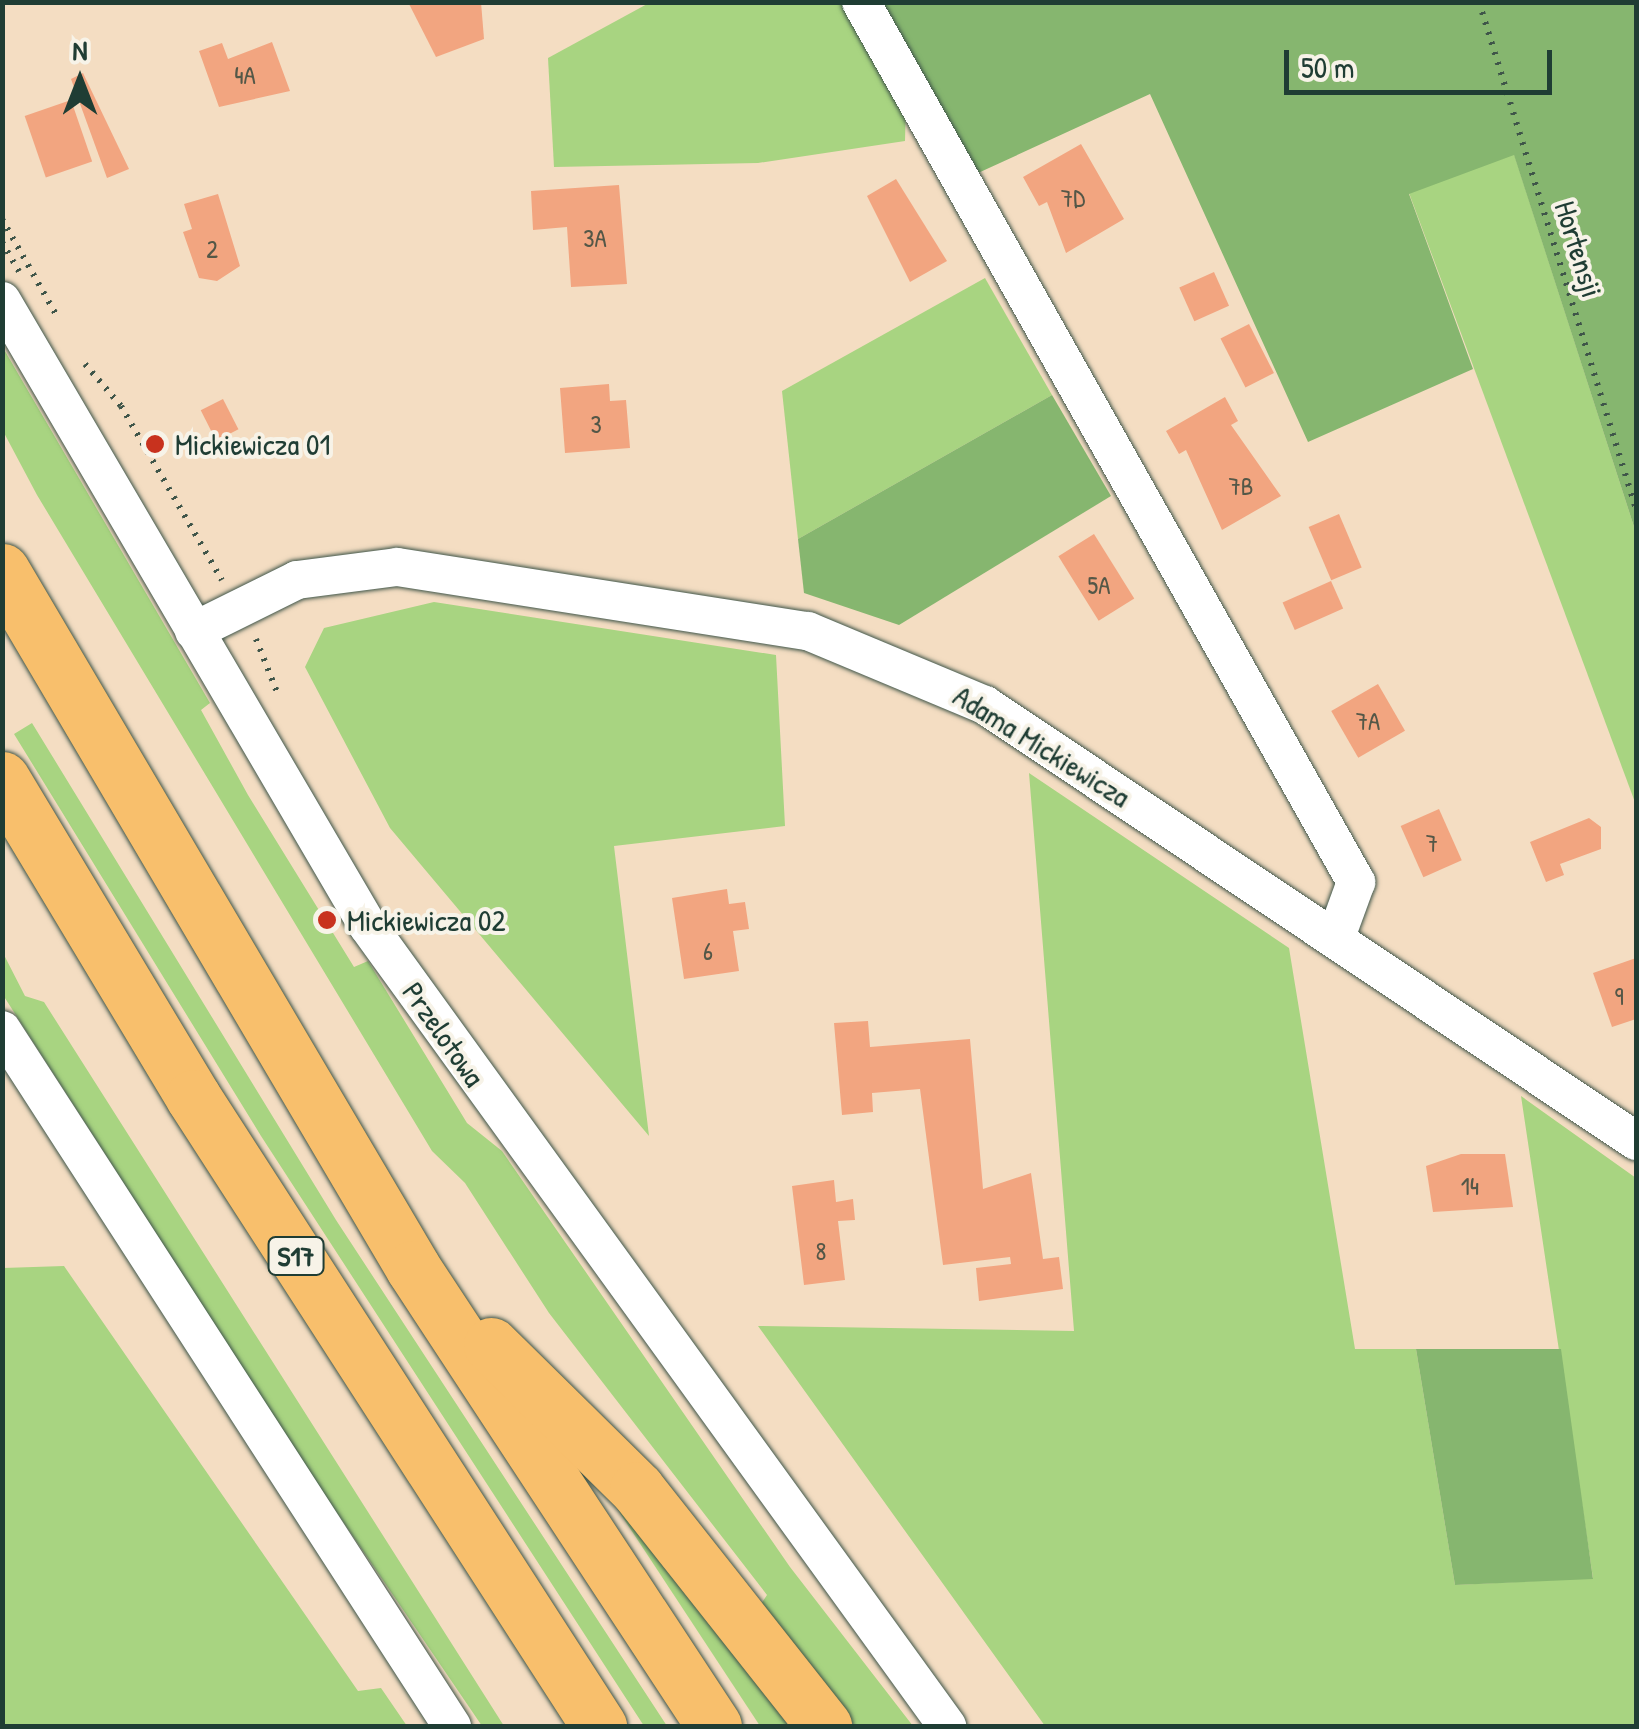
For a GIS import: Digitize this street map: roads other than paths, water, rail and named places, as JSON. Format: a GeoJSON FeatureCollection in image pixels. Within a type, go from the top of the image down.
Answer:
{"type":"FeatureCollection","features":[{"type":"Feature","properties":{"kind":"highway"},"geometry":{"type":"LineString","coordinates":[[2,570],[413,1268],[714,1726]]}},
{"type":"Feature","properties":{"kind":"highway","name":"S17"},"geometry":{"type":"LineString","coordinates":[[2,779],[193,1097],[599,1726]]}},
{"type":"Feature","properties":{"kind":"highway"},"geometry":{"type":"LineString","coordinates":[[413,1268],[637,1490],[824,1726]]}},
{"type":"Feature","properties":{"kind":"street"},"geometry":{"type":"LineString","coordinates":[[862,2],[1356,882],[1336,938]]}},
{"type":"Feature","properties":{"kind":"street","name":"Przelotowa"},"geometry":{"type":"LineString","coordinates":[[2,301],[219,617],[378,940],[947,1726]]}},
{"type":"Feature","properties":{"kind":"street","name":"Adama Mickiewicza"},"geometry":{"type":"LineString","coordinates":[[219,617],[297,580],[397,567],[808,631],[985,705],[1636,1141]]}},
{"type":"Feature","properties":{"kind":"street"},"geometry":{"type":"LineString","coordinates":[[2,1030],[452,1726]]}},
{"type":"Feature","properties":{"kind":"place","name":"Mickiewicza 01"},"geometry":{"type":"Point","coordinates":[155,444]}},
{"type":"Feature","properties":{"kind":"place","name":"Mickiewicza 02"},"geometry":{"type":"Point","coordinates":[327,920]}}]}
